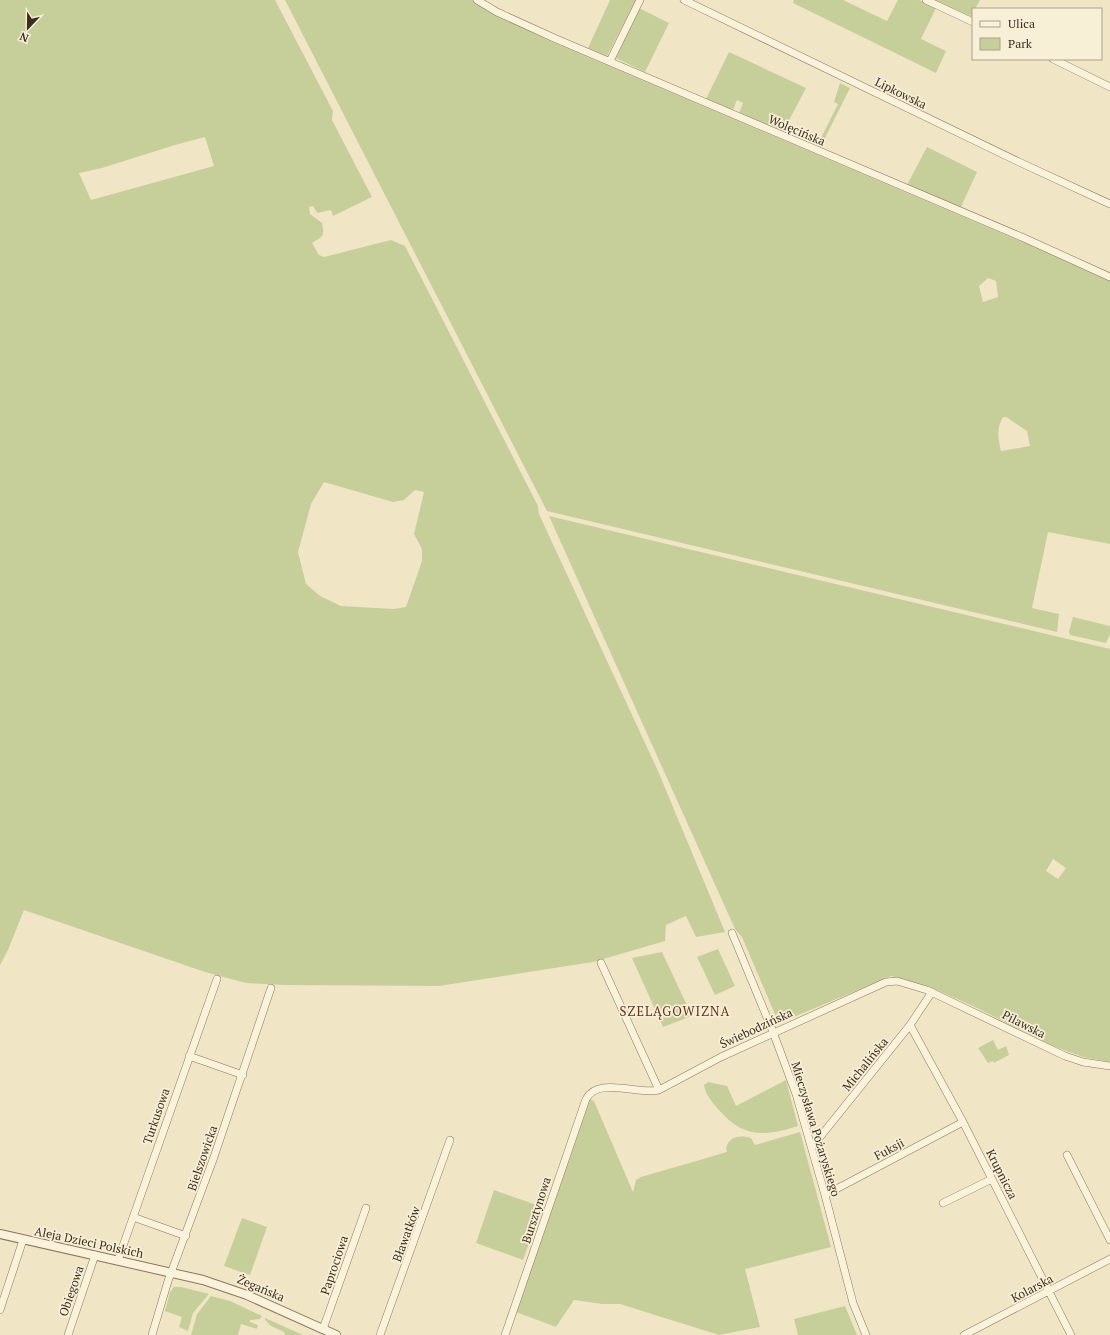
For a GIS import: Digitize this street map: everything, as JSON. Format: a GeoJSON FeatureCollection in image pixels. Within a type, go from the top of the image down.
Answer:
{"type":"FeatureCollection","features":[{"type":"Feature","properties":{"kind":"street","name":"Wolęcińska"},"geometry":{"type":"LineString","coordinates":[[477,0],[529,28],[610,61],[1110,277]]}},
{"type":"Feature","properties":{"kind":"street"},"geometry":{"type":"LineString","coordinates":[[610,61],[640,0]]}},
{"type":"Feature","properties":{"kind":"street","name":"Lipkowska"},"geometry":{"type":"LineString","coordinates":[[684,0],[1019,162],[1110,204]]}},
{"type":"Feature","properties":{"kind":"street"},"geometry":{"type":"LineString","coordinates":[[926,0],[972,22]]}},
{"type":"Feature","properties":{"kind":"street"},"geometry":{"type":"LineString","coordinates":[[1055,60],[1110,87]]}},
{"type":"Feature","properties":{"kind":"street","name":"Mieczysława Pożaryskiego"},"geometry":{"type":"LineString","coordinates":[[732,933],[774,1032],[796,1094],[825,1195],[853,1303],[866,1335]]}},
{"type":"Feature","properties":{"kind":"street"},"geometry":{"type":"LineString","coordinates":[[601,963],[659,1090]]}},
{"type":"Feature","properties":{"kind":"street","name":"Turkusowa"},"geometry":{"type":"LineString","coordinates":[[118,1260],[217,979]]}},
{"type":"Feature","properties":{"kind":"street","name":"Świebodzińska"},"geometry":{"type":"LineString","coordinates":[[590,1093],[609,1087],[646,1092],[659,1090],[774,1032],[889,980],[911,984],[932,992]]}},
{"type":"Feature","properties":{"kind":"street","name":"Bielszowicka"},"geometry":{"type":"LineString","coordinates":[[152,1335],[243,1074],[271,988]]}},
{"type":"Feature","properties":{"kind":"street","name":"Michalińska"},"geometry":{"type":"LineString","coordinates":[[811,1146],[816,1142],[910,1025],[932,992]]}},
{"type":"Feature","properties":{"kind":"street","name":"Pilawska"},"geometry":{"type":"LineString","coordinates":[[932,992],[1065,1056],[1083,1062],[1110,1066]]}},
{"type":"Feature","properties":{"kind":"street","name":"Krupnicza"},"geometry":{"type":"LineString","coordinates":[[910,1025],[963,1122],[1071,1335]]}},
{"type":"Feature","properties":{"kind":"street"},"geometry":{"type":"LineString","coordinates":[[189,1056],[243,1074]]}},
{"type":"Feature","properties":{"kind":"street","name":"Bursztynowa"},"geometry":{"type":"LineString","coordinates":[[505,1335],[586,1099],[590,1093]]}},
{"type":"Feature","properties":{"kind":"street","name":"Fuksji"},"geometry":{"type":"LineString","coordinates":[[825,1195],[963,1122]]}},
{"type":"Feature","properties":{"kind":"street","name":"Bławatków"},"geometry":{"type":"LineString","coordinates":[[380,1335],[450,1140]]}},
{"type":"Feature","properties":{"kind":"street"},"geometry":{"type":"LineString","coordinates":[[1067,1155],[1110,1240]]}},
{"type":"Feature","properties":{"kind":"street"},"geometry":{"type":"LineString","coordinates":[[943,1203],[992,1179]]}},
{"type":"Feature","properties":{"kind":"street","name":"Paprociowa"},"geometry":{"type":"LineString","coordinates":[[323,1329],[366,1208]]}},
{"type":"Feature","properties":{"kind":"street"},"geometry":{"type":"LineString","coordinates":[[133,1217],[186,1236]]}},
{"type":"Feature","properties":{"kind":"street","name":"Aleja Dzieci Polskich"},"geometry":{"type":"LineString","coordinates":[[0,1234],[173,1272]]}},
{"type":"Feature","properties":{"kind":"street"},"geometry":{"type":"LineString","coordinates":[[0,1310],[23,1240]]}},
{"type":"Feature","properties":{"kind":"street","name":"Obiegowa"},"geometry":{"type":"LineString","coordinates":[[68,1335],[96,1255]]}},
{"type":"Feature","properties":{"kind":"street","name":"Kolarska"},"geometry":{"type":"LineString","coordinates":[[964,1335],[1110,1259]]}},
{"type":"Feature","properties":{"kind":"street","name":"Żegańska"},"geometry":{"type":"LineString","coordinates":[[173,1272],[234,1290],[336,1335]]}},
{"type":"Feature","properties":{"kind":"green space"},"geometry":{"type":"Polygon","coordinates":[[[0,0],[275,0],[333,111],[332,120],[372,197],[333,216],[331,210],[317,213],[313,206],[309,207],[310,214],[322,223],[323,231],[322,236],[312,243],[319,255],[324,257],[391,240],[405,246],[538,506],[539,514],[658,771],[725,932],[696,937],[686,916],[666,925],[665,941],[593,962],[439,986],[284,985],[246,983],[205,972],[24,910],[8,950],[0,965],[0,0]],[[205,137],[102,168],[79,173],[91,200],[214,166],[205,137]],[[324,482],[311,504],[298,552],[306,584],[320,596],[341,606],[394,609],[406,607],[422,561],[422,549],[414,534],[424,492],[415,490],[404,500],[393,502],[324,482]]]}},
{"type":"Feature","properties":{"kind":"green space"},"geometry":{"type":"Polygon","coordinates":[[[285,0],[473,0],[501,17],[550,41],[1110,279],[1110,544],[1048,532],[1032,608],[1059,614],[1057,632],[547,511],[285,0]],[[988,278],[979,286],[983,302],[998,297],[996,281],[988,278]],[[1003,417],[999,426],[998,434],[1001,451],[1030,446],[1027,431],[1006,417],[1003,417]]]}},
{"type":"Feature","properties":{"kind":"green space"},"geometry":{"type":"Polygon","coordinates":[[[610,0],[636,0],[607,56],[588,48],[610,0]]]}},
{"type":"Feature","properties":{"kind":"green space"},"geometry":{"type":"Polygon","coordinates":[[[794,0],[843,0],[887,21],[898,0],[919,0],[936,8],[921,39],[946,51],[936,73],[793,3],[794,0]]]}},
{"type":"Feature","properties":{"kind":"green space"},"geometry":{"type":"Polygon","coordinates":[[[936,0],[980,0],[976,8],[972,8],[972,17],[936,0]]]}},
{"type":"Feature","properties":{"kind":"green space"},"geometry":{"type":"Polygon","coordinates":[[[639,8],[669,23],[645,72],[616,58],[639,8]]]}},
{"type":"Feature","properties":{"kind":"green space"},"geometry":{"type":"Polygon","coordinates":[[[729,52],[806,88],[783,132],[739,113],[743,103],[737,100],[733,110],[706,99],[729,52]]]}},
{"type":"Feature","properties":{"kind":"green space"},"geometry":{"type":"Polygon","coordinates":[[[840,83],[850,88],[820,148],[817,146],[838,104],[834,102],[840,83]]]}},
{"type":"Feature","properties":{"kind":"green space"},"geometry":{"type":"Polygon","coordinates":[[[927,147],[977,172],[960,209],[907,185],[927,147]]]}},
{"type":"Feature","properties":{"kind":"green space"},"geometry":{"type":"Polygon","coordinates":[[[549,516],[1110,649],[1110,1062],[1083,1057],[1050,1045],[973,1006],[932,988],[891,976],[782,1022],[777,1019],[742,937],[735,929],[549,516]],[[1053,859],[1046,871],[1058,879],[1066,868],[1053,859]]]}},
{"type":"Feature","properties":{"kind":"green space"},"geometry":{"type":"Polygon","coordinates":[[[1073,617],[1110,626],[1110,634],[1106,643],[1070,635],[1069,632],[1073,617]]]}},
{"type":"Feature","properties":{"kind":"green space"},"geometry":{"type":"Polygon","coordinates":[[[718,949],[735,986],[715,995],[697,957],[718,949]]]}},
{"type":"Feature","properties":{"kind":"green space"},"geometry":{"type":"Polygon","coordinates":[[[662,952],[692,1016],[663,1027],[632,958],[662,952]]]}},
{"type":"Feature","properties":{"kind":"green space"},"geometry":{"type":"Polygon","coordinates":[[[993,1040],[998,1050],[1006,1046],[1009,1055],[994,1063],[993,1061],[988,1063],[978,1048],[993,1040]]]}},
{"type":"Feature","properties":{"kind":"green space"},"geometry":{"type":"Polygon","coordinates":[[[786,1080],[798,1126],[786,1130],[764,1133],[745,1130],[727,1119],[709,1098],[704,1085],[708,1082],[727,1086],[736,1106],[786,1080]]]}},
{"type":"Feature","properties":{"kind":"green space"},"geometry":{"type":"Polygon","coordinates":[[[590,1099],[594,1101],[633,1192],[636,1180],[641,1177],[727,1152],[726,1148],[728,1144],[736,1137],[751,1138],[755,1145],[800,1132],[831,1247],[745,1269],[760,1327],[719,1335],[620,1304],[602,1304],[574,1300],[556,1327],[516,1312],[590,1099]]]}},
{"type":"Feature","properties":{"kind":"green space"},"geometry":{"type":"Polygon","coordinates":[[[494,1190],[542,1207],[523,1260],[476,1243],[494,1190]]]}},
{"type":"Feature","properties":{"kind":"green space"},"geometry":{"type":"Polygon","coordinates":[[[242,1218],[267,1227],[250,1275],[224,1266],[242,1218]]]}},
{"type":"Feature","properties":{"kind":"green space"},"geometry":{"type":"Polygon","coordinates":[[[174,1287],[181,1287],[209,1294],[193,1313],[188,1331],[179,1327],[182,1317],[165,1311],[170,1292],[174,1287]]]}},
{"type":"Feature","properties":{"kind":"green space"},"geometry":{"type":"Polygon","coordinates":[[[211,1296],[230,1301],[262,1316],[260,1319],[250,1320],[250,1322],[258,1325],[257,1329],[241,1324],[238,1335],[191,1335],[197,1314],[211,1296]]]}},
{"type":"Feature","properties":{"kind":"green space"},"geometry":{"type":"Polygon","coordinates":[[[845,1306],[857,1335],[798,1335],[794,1319],[845,1306]]]}},
{"type":"Feature","properties":{"kind":"green space"},"geometry":{"type":"Polygon","coordinates":[[[265,1318],[303,1335],[285,1335],[284,1332],[271,1326],[265,1318]]]}},
{"type":"Feature","properties":{"kind":"district","name":"SZELĄGOWIZNA"},"geometry":{"type":"Point","coordinates":[675,1011]}}]}
